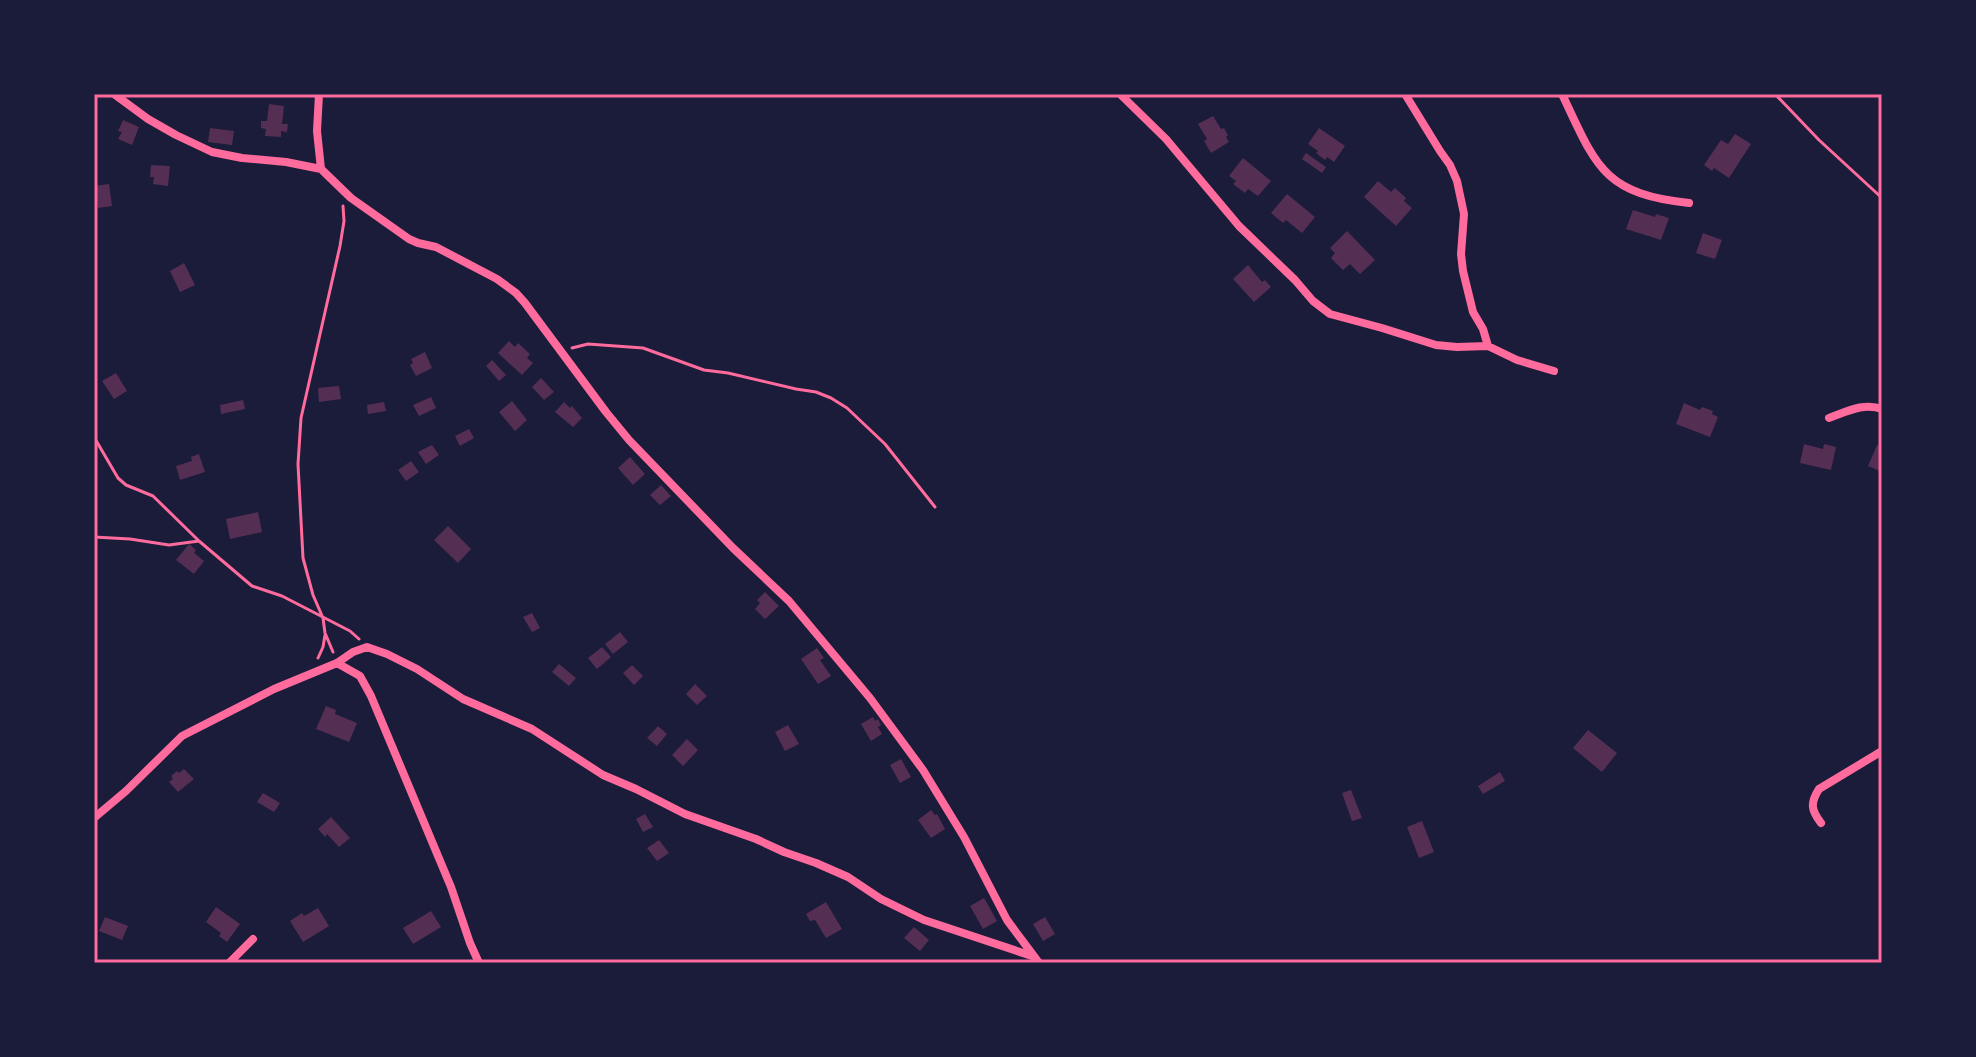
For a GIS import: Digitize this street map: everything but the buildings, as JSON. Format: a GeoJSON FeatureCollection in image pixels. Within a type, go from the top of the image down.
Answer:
{"type":"FeatureCollection","features":[{"type":"Feature","properties":{"kind":"street"},"geometry":{"type":"LineString","coordinates":[[114,94],[148,119],[204,149],[233,157],[321,169],[351,198],[409,239],[436,247],[504,283],[525,303],[629,440],[789,601],[870,698],[923,770],[964,837],[1007,920],[1036,960]]}},
{"type":"Feature","properties":{"kind":"street"},"geometry":{"type":"LineString","coordinates":[[319,94],[317,131],[321,169]]}},
{"type":"Feature","properties":{"kind":"street"},"geometry":{"type":"LineString","coordinates":[[1120,94],[1166,139],[1239,226],[1313,301],[1330,314],[1445,347],[1488,346],[1517,360],[1554,371]]}},
{"type":"Feature","properties":{"kind":"street"},"geometry":{"type":"LineString","coordinates":[[1405,94],[1457,181],[1464,214],[1463,271],[1473,312],[1488,346]]}},
{"type":"Feature","properties":{"kind":"street"},"geometry":{"type":"LineString","coordinates":[[1562,94],[1585,143],[1606,174],[1621,186],[1642,194],[1689,203]]}},
{"type":"Feature","properties":{"kind":"street"},"geometry":{"type":"LineString","coordinates":[[1829,418],[1867,406],[1882,409]]}},
{"type":"Feature","properties":{"kind":"street"},"geometry":{"type":"LineString","coordinates":[[94,818],[182,736],[274,689],[367,647],[417,669],[463,699],[532,729],[603,775],[685,814],[848,877],[881,899],[924,920],[1036,960]]}},
{"type":"Feature","properties":{"kind":"street"},"geometry":{"type":"LineString","coordinates":[[337,663],[360,676],[371,696],[451,887],[479,963]]}},
{"type":"Feature","properties":{"kind":"street"},"geometry":{"type":"LineString","coordinates":[[1821,823],[1814,814],[1813,806],[1813,798],[1819,789],[1882,751]]}},
{"type":"Feature","properties":{"kind":"street"},"geometry":{"type":"LineString","coordinates":[[229,963],[253,939]]}},
{"type":"Feature","properties":{"kind":"path"},"geometry":{"type":"LineString","coordinates":[[1775,94],[1882,198]]}},
{"type":"Feature","properties":{"kind":"path"},"geometry":{"type":"LineString","coordinates":[[337,663],[303,558],[298,464],[301,418],[344,221],[339,187]]}},
{"type":"Feature","properties":{"kind":"path"},"geometry":{"type":"LineString","coordinates":[[560,351],[588,344],[643,348],[704,370],[824,395],[847,408],[885,444],[935,507]]}},
{"type":"Feature","properties":{"kind":"path"},"geometry":{"type":"LineString","coordinates":[[94,437],[118,478],[126,485],[153,496],[252,586],[282,596],[350,631],[367,647]]}},
{"type":"Feature","properties":{"kind":"path"},"geometry":{"type":"LineString","coordinates":[[94,537],[169,545],[199,541]]}},
{"type":"Feature","properties":{"kind":"path"},"geometry":{"type":"LineString","coordinates":[[312,673],[323,647],[325,633]]}}]}
